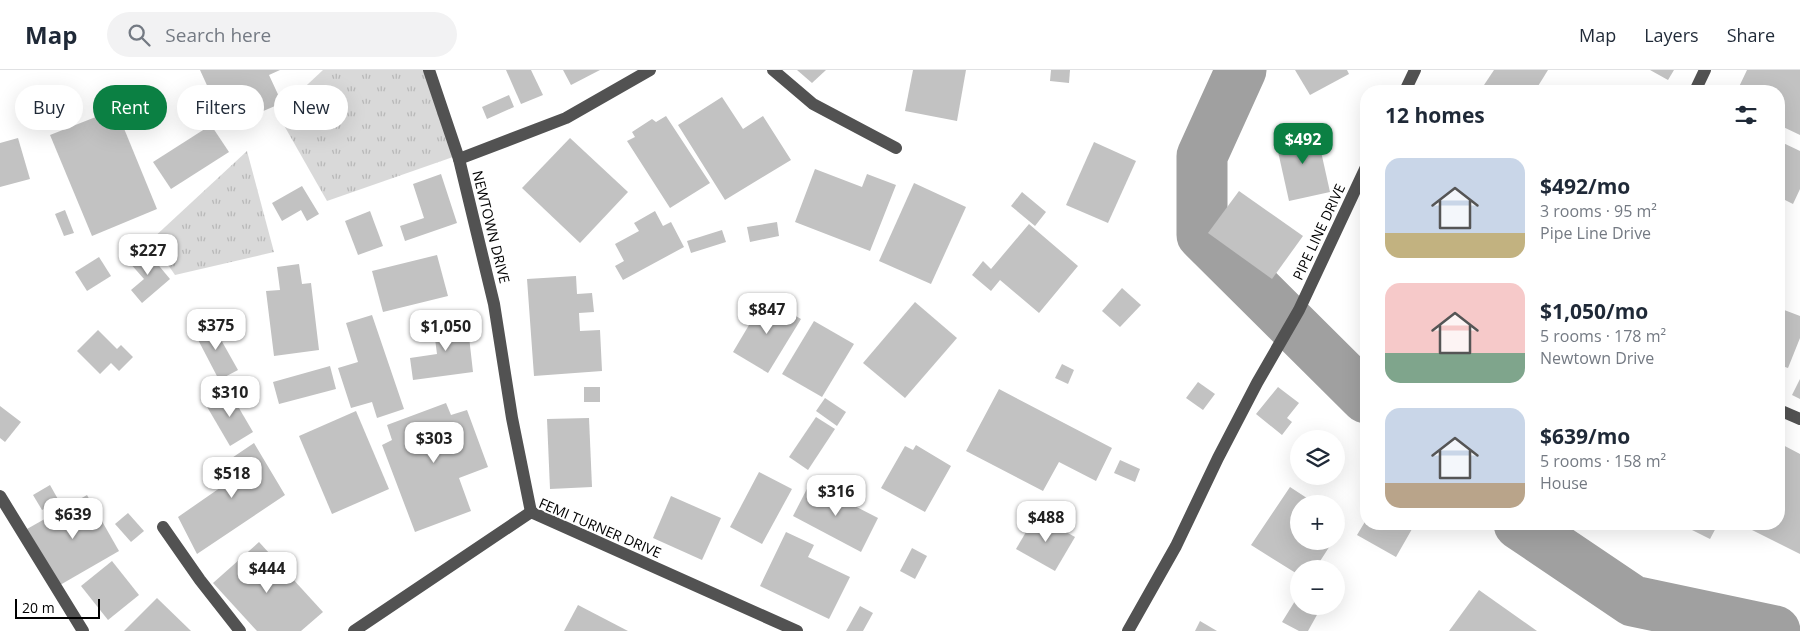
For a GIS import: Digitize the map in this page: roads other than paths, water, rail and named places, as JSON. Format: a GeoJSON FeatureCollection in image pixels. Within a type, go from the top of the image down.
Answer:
{"type":"FeatureCollection","features":[{"type":"Feature","properties":{"kind":"street","name":"NEWTOWN DRIVE"},"geometry":{"type":"LineString","coordinates":[[429,70],[459,159],[494,304],[512,418],[531,512]]}},
{"type":"Feature","properties":{"kind":"street"},"geometry":{"type":"LineString","coordinates":[[459,159],[566,118],[650,70]]}},
{"type":"Feature","properties":{"kind":"street"},"geometry":{"type":"LineString","coordinates":[[774,70],[813,104],[896,148]]}},
{"type":"Feature","properties":{"kind":"street"},"geometry":{"type":"LineString","coordinates":[[1408,85],[1415,70]]}},
{"type":"Feature","properties":{"kind":"street"},"geometry":{"type":"LineString","coordinates":[[1698,85],[1705,70]]}},
{"type":"Feature","properties":{"kind":"street","name":"PIPE LINE DRIVE"},"geometry":{"type":"LineString","coordinates":[[1128,631],[1176,546],[1218,458],[1257,383],[1290,327],[1360,181]]}},
{"type":"Feature","properties":{"kind":"street"},"geometry":{"type":"LineString","coordinates":[[1785,413],[1800,419]]}},
{"type":"Feature","properties":{"kind":"street"},"geometry":{"type":"LineString","coordinates":[[0,496],[83,631]]}},
{"type":"Feature","properties":{"kind":"street","name":"FEMI TURNER DRIVE"},"geometry":{"type":"LineString","coordinates":[[354,631],[531,512],[796,631]]}},
{"type":"Feature","properties":{"kind":"street"},"geometry":{"type":"LineString","coordinates":[[163,527],[200,580],[240,631]]}},
{"type":"Feature","properties":{"kind":"waterway"},"geometry":{"type":"LineString","coordinates":[[1241,70],[1202,156],[1202,235],[1360,392]]}},
{"type":"Feature","properties":{"kind":"waterway"},"geometry":{"type":"LineString","coordinates":[[1528,530],[1633,601],[1775,631]]}}]}
